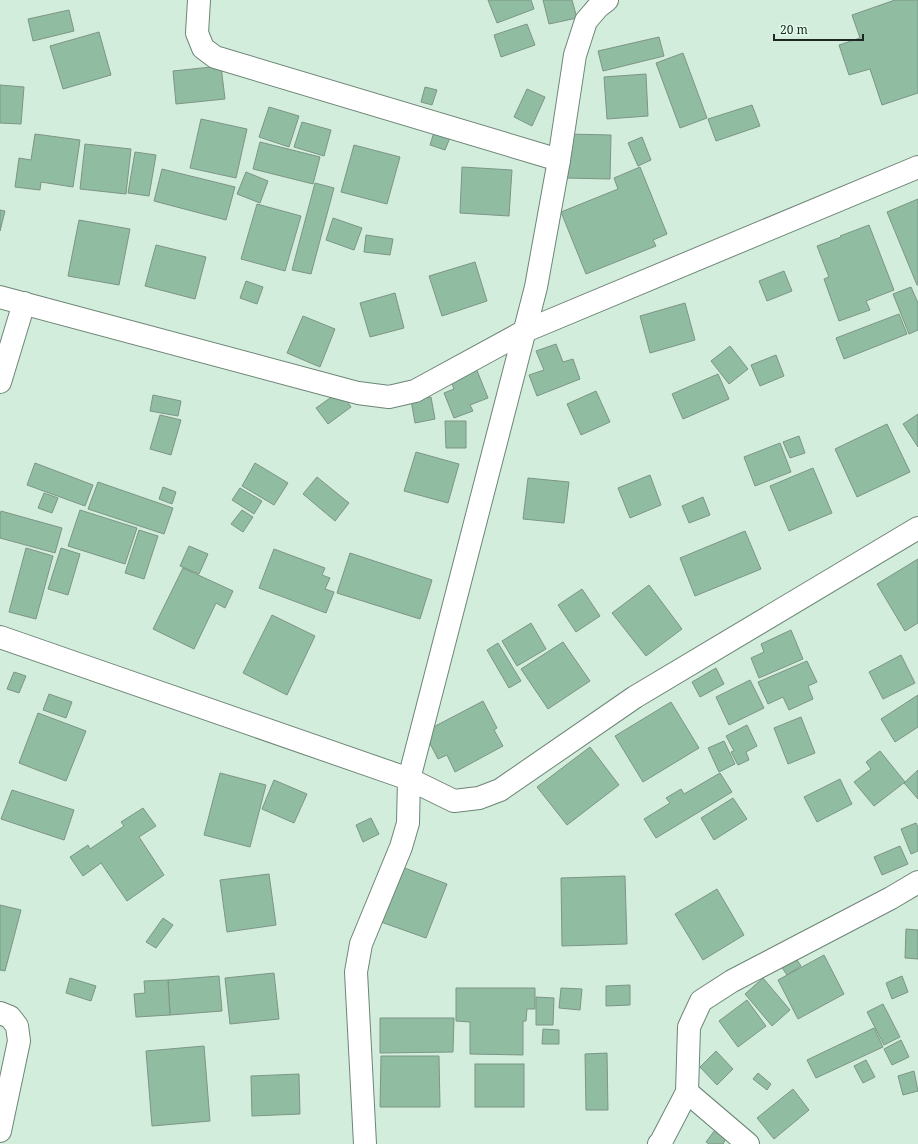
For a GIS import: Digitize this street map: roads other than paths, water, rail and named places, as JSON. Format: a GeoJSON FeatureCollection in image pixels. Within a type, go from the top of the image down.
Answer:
{"type":"FeatureCollection","features":[{"type":"Feature","properties":{"kind":"street"},"geometry":{"type":"LineString","coordinates":[[200,0],[197,33],[203,48],[215,57],[558,160]]}},
{"type":"Feature","properties":{"kind":"street"},"geometry":{"type":"LineString","coordinates":[[365,1144],[356,972],[361,944],[402,847],[408,823],[409,779],[536,286],[575,55],[586,21],[598,7],[607,0]]}},
{"type":"Feature","properties":{"kind":"street"},"geometry":{"type":"LineString","coordinates":[[0,297],[358,393],[389,397],[415,391],[525,331],[918,167]]}},
{"type":"Feature","properties":{"kind":"street"},"geometry":{"type":"LineString","coordinates":[[0,382],[24,303]]}},
{"type":"Feature","properties":{"kind":"street"},"geometry":{"type":"LineString","coordinates":[[0,636],[409,779],[454,801],[479,798],[500,790],[635,697],[918,528]]}},
{"type":"Feature","properties":{"kind":"street"},"geometry":{"type":"LineString","coordinates":[[659,1144],[662,1142],[687,1092],[689,1027],[701,1001],[732,981],[918,882]]}},
{"type":"Feature","properties":{"kind":"street"},"geometry":{"type":"LineString","coordinates":[[0,1013],[10,1017],[17,1026],[19,1041],[0,1131]]}},
{"type":"Feature","properties":{"kind":"street"},"geometry":{"type":"LineString","coordinates":[[687,1092],[748,1144]]}}]}
